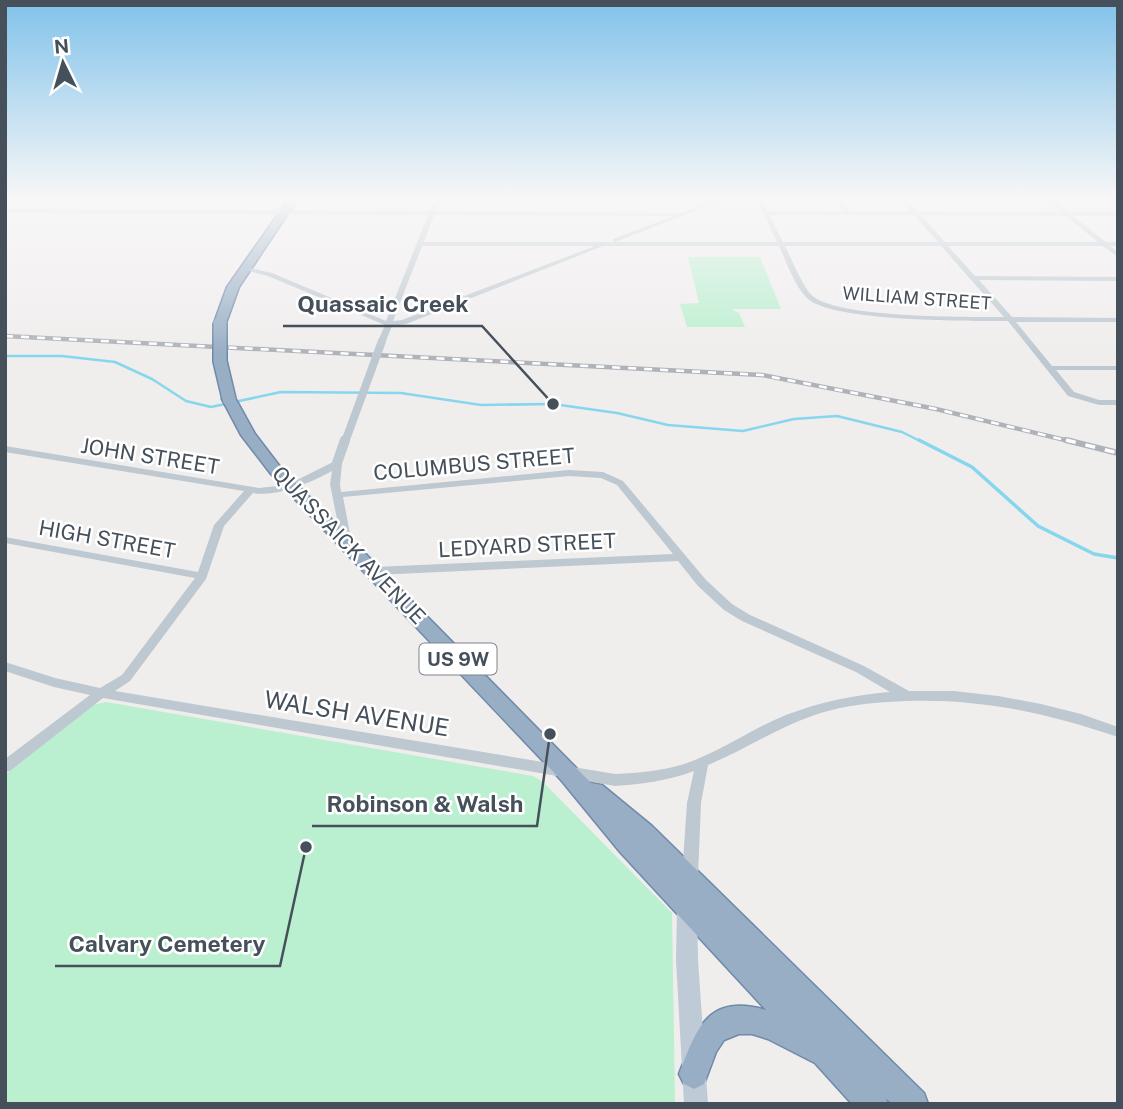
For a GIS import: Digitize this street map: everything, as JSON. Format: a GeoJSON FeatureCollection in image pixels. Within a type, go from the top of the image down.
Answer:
{"type":"FeatureCollection","features":[{"type":"Feature","properties":{"kind":"highway","name":"US 9W"},"geometry":{"type":"LineString","coordinates":[[245,268],[256,252]]}},
{"type":"Feature","properties":{"kind":"highway","name":"QUASSAICK AVENUE"},"geometry":{"type":"LineString","coordinates":[[245,268],[228,296],[220,323],[220,361],[229,399],[241,423],[264,457],[288,485],[569,773],[629,844],[688,907]]}},
{"type":"Feature","properties":{"kind":"highway","name":"QUASSAICK AVENUE"},"geometry":{"type":"LineString","coordinates":[[569,773],[612,806],[690,879]]}},
{"type":"Feature","properties":{"kind":"highway","name":"US 9W"},"geometry":{"type":"LineString","coordinates":[[690,879],[913,1104]]}},
{"type":"Feature","properties":{"kind":"highway","name":"US 9W"},"geometry":{"type":"LineString","coordinates":[[688,907],[873,1104]]}},
{"type":"Feature","properties":{"kind":"highway"},"geometry":{"type":"LineString","coordinates":[[694,1074],[706,1042],[714,1031],[728,1023],[744,1019],[763,1023],[829,1057]]}},
{"type":"Feature","properties":{"kind":"main road"},"geometry":{"type":"LineString","coordinates":[[690,879],[687,960],[696,1104]]}},
{"type":"Feature","properties":{"kind":"street"},"geometry":{"type":"LineString","coordinates":[[347,544],[337,495],[337,463],[417,252]]}},
{"type":"Feature","properties":{"kind":"street"},"geometry":{"type":"LineString","coordinates":[[245,268],[270,274],[388,324],[403,322],[586,252]]}},
{"type":"Feature","properties":{"kind":"street","name":"WILLIAM STREET"},"geometry":{"type":"LineString","coordinates":[[785,252],[810,298],[829,307],[859,313],[905,316],[1118,320]]}},
{"type":"Feature","properties":{"kind":"street"},"geometry":{"type":"LineString","coordinates":[[951,252],[1074,396],[1118,403]]}},
{"type":"Feature","properties":{"kind":"street"},"geometry":{"type":"LineString","coordinates":[[974,278],[1118,279]]}},
{"type":"Feature","properties":{"kind":"street"},"geometry":{"type":"LineString","coordinates":[[1049,368],[1118,368]]}},
{"type":"Feature","properties":{"kind":"street","name":"JOHN STREET"},"geometry":{"type":"LineString","coordinates":[[5,449],[250,490],[268,491],[288,485]]}},
{"type":"Feature","properties":{"kind":"street"},"geometry":{"type":"LineString","coordinates":[[288,485],[325,471],[337,463]]}},
{"type":"Feature","properties":{"kind":"street","name":"COLUMBUS STREET"},"geometry":{"type":"LineString","coordinates":[[337,495],[539,475],[589,473],[613,479],[682,557]]}},
{"type":"Feature","properties":{"kind":"street"},"geometry":{"type":"LineString","coordinates":[[5,767],[102,693],[126,678],[202,576],[219,525],[250,490]]}},
{"type":"Feature","properties":{"kind":"street","name":"HIGH STREET"},"geometry":{"type":"LineString","coordinates":[[5,540],[202,576]]}},
{"type":"Feature","properties":{"kind":"street"},"geometry":{"type":"LineString","coordinates":[[682,557],[702,583],[727,607],[860,668],[906,695]]}},
{"type":"Feature","properties":{"kind":"street","name":"LEDYARD STREET"},"geometry":{"type":"LineString","coordinates":[[374,571],[682,557]]}},
{"type":"Feature","properties":{"kind":"street","name":"WALSH AVENUE"},"geometry":{"type":"LineString","coordinates":[[5,666],[54,682],[102,693],[604,779],[637,780],[678,773],[817,708],[844,701],[906,695],[1038,709],[1068,715],[1118,732]]}},
{"type":"Feature","properties":{"kind":"street"},"geometry":{"type":"LineString","coordinates":[[690,879],[694,803],[702,764]]}},
{"type":"Feature","properties":{"kind":"green space"},"geometry":{"type":"Polygon","coordinates":[[[688,257],[760,257],[781,309],[731,309],[739,313],[745,327],[687,327],[680,304],[699,303],[688,257]]]}},
{"type":"Feature","properties":{"kind":"green space"},"geometry":{"type":"Polygon","coordinates":[[[106,702],[533,776],[542,781],[672,913],[675,1104],[5,1104],[5,775],[93,705],[106,702]]]}},
{"type":"Feature","properties":{"kind":"waterway"},"geometry":{"type":"LineString","coordinates":[[5,356],[62,356],[115,362],[152,379],[186,401],[211,407],[281,392],[401,393],[481,405],[553,404],[617,413],[668,425],[743,431],[794,419],[837,416],[902,432],[922,442]]}},
{"type":"Feature","properties":{"kind":"waterway"},"geometry":{"type":"LineString","coordinates":[[919,440],[972,467],[1038,526],[1094,554],[1118,558]]}},
{"type":"Feature","properties":{"kind":"railway"},"geometry":{"type":"LineString","coordinates":[[5,336],[762,375],[936,409],[1073,442]]}},
{"type":"Feature","properties":{"kind":"railway"},"geometry":{"type":"LineString","coordinates":[[1066,440],[1118,453]]}},
{"type":"Feature","properties":{"kind":"place","name":"Quassaic Creek"},"geometry":{"type":"Point","coordinates":[553,404]}},
{"type":"Feature","properties":{"kind":"place","name":"Robinson & Walsh"},"geometry":{"type":"Point","coordinates":[550,734]}},
{"type":"Feature","properties":{"kind":"place","name":"Calvary Cemetery"},"geometry":{"type":"Point","coordinates":[306,847]}}]}
